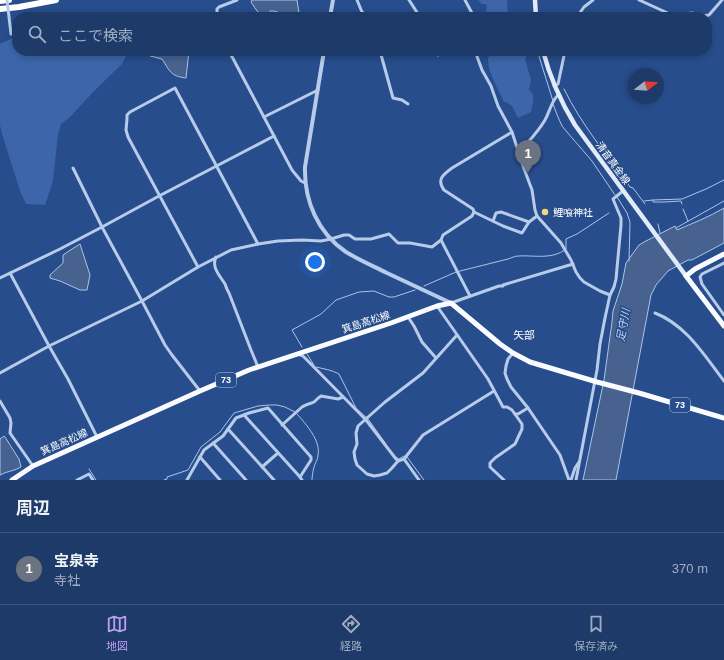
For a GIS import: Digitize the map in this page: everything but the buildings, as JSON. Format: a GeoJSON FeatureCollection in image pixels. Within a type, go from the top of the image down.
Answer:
{"type":"FeatureCollection","features":[{"type":"Feature","properties":{"kind":"highway"},"geometry":{"type":"LineString","coordinates":[[0,1],[8,0]]}},
{"type":"Feature","properties":{"kind":"highway"},"geometry":{"type":"LineString","coordinates":[[0,9],[56,0]]}},
{"type":"Feature","properties":{"kind":"main road"},"geometry":{"type":"LineString","coordinates":[[535,0],[536,12]]}},
{"type":"Feature","properties":{"kind":"main road","name":"清音真金線"},"geometry":{"type":"LineString","coordinates":[[544,56],[556,97],[686,276]]}},
{"type":"Feature","properties":{"kind":"main road"},"geometry":{"type":"LineString","coordinates":[[724,254],[695,269],[686,276],[724,326]]}},
{"type":"Feature","properties":{"kind":"main road","name":"箕島高松線"},"geometry":{"type":"LineString","coordinates":[[12,480],[33,466],[200,391],[258,367],[391,324],[437,306],[451,303]]}},
{"type":"Feature","properties":{"kind":"main road","name":"73"},"geometry":{"type":"LineString","coordinates":[[451,303],[500,344],[530,362],[724,418]]}},
{"type":"Feature","properties":{"kind":"street"},"geometry":{"type":"LineString","coordinates":[[8,0],[11,34]]}},
{"type":"Feature","properties":{"kind":"street"},"geometry":{"type":"LineString","coordinates":[[217,12],[216,9],[218,7],[237,0]]}},
{"type":"Feature","properties":{"kind":"street"},"geometry":{"type":"LineString","coordinates":[[331,12],[333,0]]}},
{"type":"Feature","properties":{"kind":"street"},"geometry":{"type":"LineString","coordinates":[[357,0],[362,12]]}},
{"type":"Feature","properties":{"kind":"street"},"geometry":{"type":"LineString","coordinates":[[409,0],[417,12]]}},
{"type":"Feature","properties":{"kind":"street"},"geometry":{"type":"LineString","coordinates":[[465,0],[471,12]]}},
{"type":"Feature","properties":{"kind":"street"},"geometry":{"type":"LineString","coordinates":[[580,12],[593,0]]}},
{"type":"Feature","properties":{"kind":"street"},"geometry":{"type":"LineString","coordinates":[[639,0],[667,12]]}},
{"type":"Feature","properties":{"kind":"street"},"geometry":{"type":"LineString","coordinates":[[712,12],[722,0]]}},
{"type":"Feature","properties":{"kind":"street"},"geometry":{"type":"LineString","coordinates":[[232,56],[292,170],[301,181],[305,183]]}},
{"type":"Feature","properties":{"kind":"street"},"geometry":{"type":"LineString","coordinates":[[323,56],[306,163],[305,183],[312,211],[323,229],[342,249],[451,303],[499,286],[573,264]]}},
{"type":"Feature","properties":{"kind":"street"},"geometry":{"type":"LineString","coordinates":[[381,56],[394,98],[402,100],[408,104]]}},
{"type":"Feature","properties":{"kind":"street"},"geometry":{"type":"LineString","coordinates":[[477,56],[482,70],[491,86],[498,106],[512,132],[532,190],[534,210],[537,216],[561,244],[576,272],[584,282],[610,295]]}},
{"type":"Feature","properties":{"kind":"street"},"geometry":{"type":"LineString","coordinates":[[554,86],[558,84],[564,56]]}},
{"type":"Feature","properties":{"kind":"street"},"geometry":{"type":"LineString","coordinates":[[198,267],[159,196],[128,137],[126,130],[127,115],[130,112],[175,88],[258,244]]}},
{"type":"Feature","properties":{"kind":"street"},"geometry":{"type":"LineString","coordinates":[[264,117],[318,90]]}},
{"type":"Feature","properties":{"kind":"street"},"geometry":{"type":"LineString","coordinates":[[519,153],[546,118],[552,102],[556,97]]}},
{"type":"Feature","properties":{"kind":"street"},"geometry":{"type":"LineString","coordinates":[[512,132],[452,168],[441,178],[440,182],[444,190],[473,208],[474,212],[503,226],[522,233],[529,222],[537,216]]}},
{"type":"Feature","properties":{"kind":"street"},"geometry":{"type":"LineString","coordinates":[[0,278],[60,249],[274,136]]}},
{"type":"Feature","properties":{"kind":"street"},"geometry":{"type":"LineString","coordinates":[[73,168],[102,227],[165,345],[200,391]]}},
{"type":"Feature","properties":{"kind":"street"},"geometry":{"type":"LineString","coordinates":[[576,480],[596,382],[604,325],[610,295],[616,279],[621,218],[613,199],[623,191]]}},
{"type":"Feature","properties":{"kind":"street"},"geometry":{"type":"LineString","coordinates":[[0,373],[48,346],[142,300],[198,267],[231,250],[278,241],[321,241],[344,235],[349,235],[355,238],[371,239],[389,234],[398,243],[410,243],[432,247],[441,240],[443,235],[472,216],[474,212]]}},
{"type":"Feature","properties":{"kind":"street"},"geometry":{"type":"LineString","coordinates":[[493,221],[496,213],[501,212],[529,222]]}},
{"type":"Feature","properties":{"kind":"street"},"geometry":{"type":"LineString","coordinates":[[441,240],[470,296]]}},
{"type":"Feature","properties":{"kind":"street"},"geometry":{"type":"LineString","coordinates":[[216,257],[214,261],[216,269],[229,293],[250,350],[258,367]]}},
{"type":"Feature","properties":{"kind":"street"},"geometry":{"type":"LineString","coordinates":[[724,263],[702,274],[700,277],[702,284],[724,315]]}},
{"type":"Feature","properties":{"kind":"street"},"geometry":{"type":"LineString","coordinates":[[10,273],[97,437]]}},
{"type":"Feature","properties":{"kind":"street"},"geometry":{"type":"LineString","coordinates":[[437,306],[488,379],[503,407],[507,407],[512,410],[522,424],[522,429],[515,444],[490,463],[490,467],[504,480]]}},
{"type":"Feature","properties":{"kind":"street"},"geometry":{"type":"LineString","coordinates":[[655,313],[664,316],[677,325],[692,339],[724,381]]}},
{"type":"Feature","properties":{"kind":"street"},"geometry":{"type":"LineString","coordinates":[[408,317],[422,342],[436,358]]}},
{"type":"Feature","properties":{"kind":"street"},"geometry":{"type":"LineString","coordinates":[[457,335],[423,372],[385,402],[358,426],[356,434],[357,444],[354,452],[357,465],[367,474],[374,476],[386,473],[398,461],[405,457],[422,435],[494,391]]}},
{"type":"Feature","properties":{"kind":"street"},"geometry":{"type":"LineString","coordinates":[[513,353],[508,359],[505,373],[511,387],[528,408],[560,454],[570,480]]}},
{"type":"Feature","properties":{"kind":"street"},"geometry":{"type":"LineString","coordinates":[[298,354],[303,356],[367,419],[398,461]]}},
{"type":"Feature","properties":{"kind":"street"},"geometry":{"type":"LineString","coordinates":[[282,425],[305,405],[313,402],[321,396],[338,399],[343,397]]}},
{"type":"Feature","properties":{"kind":"street"},"geometry":{"type":"LineString","coordinates":[[0,401],[10,418],[11,435],[33,466]]}},
{"type":"Feature","properties":{"kind":"street"},"geometry":{"type":"LineString","coordinates":[[187,480],[204,450],[223,436],[236,418],[249,412],[268,408],[310,457],[311,460],[301,479],[244,415]]}},
{"type":"Feature","properties":{"kind":"street"},"geometry":{"type":"LineString","coordinates":[[515,414],[518,414],[528,408]]}},
{"type":"Feature","properties":{"kind":"street"},"geometry":{"type":"LineString","coordinates":[[228,429],[274,480]]}},
{"type":"Feature","properties":{"kind":"street"},"geometry":{"type":"LineString","coordinates":[[213,443],[246,480]]}},
{"type":"Feature","properties":{"kind":"street"},"geometry":{"type":"LineString","coordinates":[[262,467],[278,453]]}},
{"type":"Feature","properties":{"kind":"street"},"geometry":{"type":"LineString","coordinates":[[200,457],[220,480]]}},
{"type":"Feature","properties":{"kind":"street"},"geometry":{"type":"LineString","coordinates":[[405,457],[419,480]]}},
{"type":"Feature","properties":{"kind":"street"},"geometry":{"type":"LineString","coordinates":[[570,480],[580,461]]}},
{"type":"Feature","properties":{"kind":"street"},"geometry":{"type":"LineString","coordinates":[[77,480],[89,474],[93,480]]}},
{"type":"Feature","properties":{"kind":"street"},"geometry":{"type":"LineString","coordinates":[[189,476],[193,480]]}},
{"type":"Feature","properties":{"kind":"shaded area"},"geometry":{"type":"Polygon","coordinates":[[[478,0],[507,0],[508,12],[486,12],[486,4],[482,4],[478,0]]]}},
{"type":"Feature","properties":{"kind":"shaded area"},"geometry":{"type":"Polygon","coordinates":[[[12,38],[12,56],[126,56],[122,64],[70,117],[61,124],[58,134],[53,181],[45,205],[26,204],[20,191],[2,134],[0,125],[0,44],[12,38]]]}},
{"type":"Feature","properties":{"kind":"shaded area"},"geometry":{"type":"Polygon","coordinates":[[[489,56],[526,56],[525,59],[531,80],[529,90],[533,94],[531,112],[518,118],[512,106],[504,102],[490,70],[488,58],[489,56]]]}},
{"type":"Feature","properties":{"kind":"water"},"geometry":{"type":"Polygon","coordinates":[[[252,0],[297,0],[299,12],[258,12],[251,2],[252,0]]]}},
{"type":"Feature","properties":{"kind":"water"},"geometry":{"type":"Polygon","coordinates":[[[150,56],[188,56],[186,78],[173,74],[162,59],[150,56]]]}},
{"type":"Feature","properties":{"kind":"water","name":"足守川"},"geometry":{"type":"Polygon","coordinates":[[[724,208],[724,243],[668,271],[656,285],[651,295],[616,480],[583,480],[604,380],[613,311],[622,284],[626,263],[639,245],[646,241],[675,226],[677,230],[724,208]]]}},
{"type":"Feature","properties":{"kind":"water"},"geometry":{"type":"Polygon","coordinates":[[[80,244],[90,275],[87,290],[80,290],[50,278],[50,275],[63,263],[63,255],[80,244]]]}},
{"type":"Feature","properties":{"kind":"water"},"geometry":{"type":"Polygon","coordinates":[[[4,436],[19,459],[21,467],[0,475],[0,439],[4,436]]]}},
{"type":"Feature","properties":{"kind":"waterway"},"geometry":{"type":"LineString","coordinates":[[539,56],[553,101]]}},
{"type":"Feature","properties":{"kind":"waterway"},"geometry":{"type":"LineString","coordinates":[[564,89],[578,115],[630,187],[633,188],[645,204]]}},
{"type":"Feature","properties":{"kind":"waterway"},"geometry":{"type":"LineString","coordinates":[[553,104],[562,126],[592,161],[615,195]]}},
{"type":"Feature","properties":{"kind":"waterway"},"geometry":{"type":"LineString","coordinates":[[653,200],[682,199],[724,180]]}},
{"type":"Feature","properties":{"kind":"waterway"},"geometry":{"type":"LineString","coordinates":[[617,197],[627,213],[630,222],[629,261]]}},
{"type":"Feature","properties":{"kind":"waterway"},"geometry":{"type":"LineString","coordinates":[[644,201],[681,201],[682,204]]}},
{"type":"Feature","properties":{"kind":"waterway"},"geometry":{"type":"LineString","coordinates":[[676,228],[724,201]]}},
{"type":"Feature","properties":{"kind":"waterway"},"geometry":{"type":"LineString","coordinates":[[683,209],[688,221]]}},
{"type":"Feature","properties":{"kind":"waterway"},"geometry":{"type":"LineString","coordinates":[[424,286],[456,272],[516,256],[555,255],[566,249],[566,239],[577,234],[609,213]]}},
{"type":"Feature","properties":{"kind":"waterway"},"geometry":{"type":"LineString","coordinates":[[658,224],[660,233]]}},
{"type":"Feature","properties":{"kind":"waterway"},"geometry":{"type":"LineString","coordinates":[[302,347],[292,330],[321,314],[336,300],[359,292],[374,291],[389,297],[394,297],[415,290]]}},
{"type":"Feature","properties":{"kind":"waterway"},"geometry":{"type":"LineString","coordinates":[[307,354],[314,365]]}},
{"type":"Feature","properties":{"kind":"waterway"},"geometry":{"type":"LineString","coordinates":[[316,367],[339,374],[356,408],[368,419],[386,444]]}},
{"type":"Feature","properties":{"kind":"waterway"},"geometry":{"type":"LineString","coordinates":[[164,480],[167,479],[167,477],[188,470],[201,447],[220,432],[234,413],[258,406],[269,405],[285,407],[295,412]]}},
{"type":"Feature","properties":{"kind":"waterway"},"geometry":{"type":"LineString","coordinates":[[297,414],[312,433],[317,444],[318,457],[314,467],[312,480]]}},
{"type":"Feature","properties":{"kind":"waterway"},"geometry":{"type":"LineString","coordinates":[[396,457],[399,459],[404,456]]}},
{"type":"Feature","properties":{"kind":"waterway"},"geometry":{"type":"LineString","coordinates":[[407,457],[424,480]]}},
{"type":"Feature","properties":{"kind":"waterway"},"geometry":{"type":"LineString","coordinates":[[89,469],[96,480]]}},
{"type":"Feature","properties":{"kind":"place","name":"宝泉寺"},"geometry":{"type":"Point","coordinates":[528,173]}},
{"type":"Feature","properties":{"kind":"place","name":"鯉喰神社"},"geometry":{"type":"Point","coordinates":[545,212]}},
{"type":"Feature","properties":{"kind":"district","name":"矢部"},"geometry":{"type":"Point","coordinates":[524,335]}}]}
